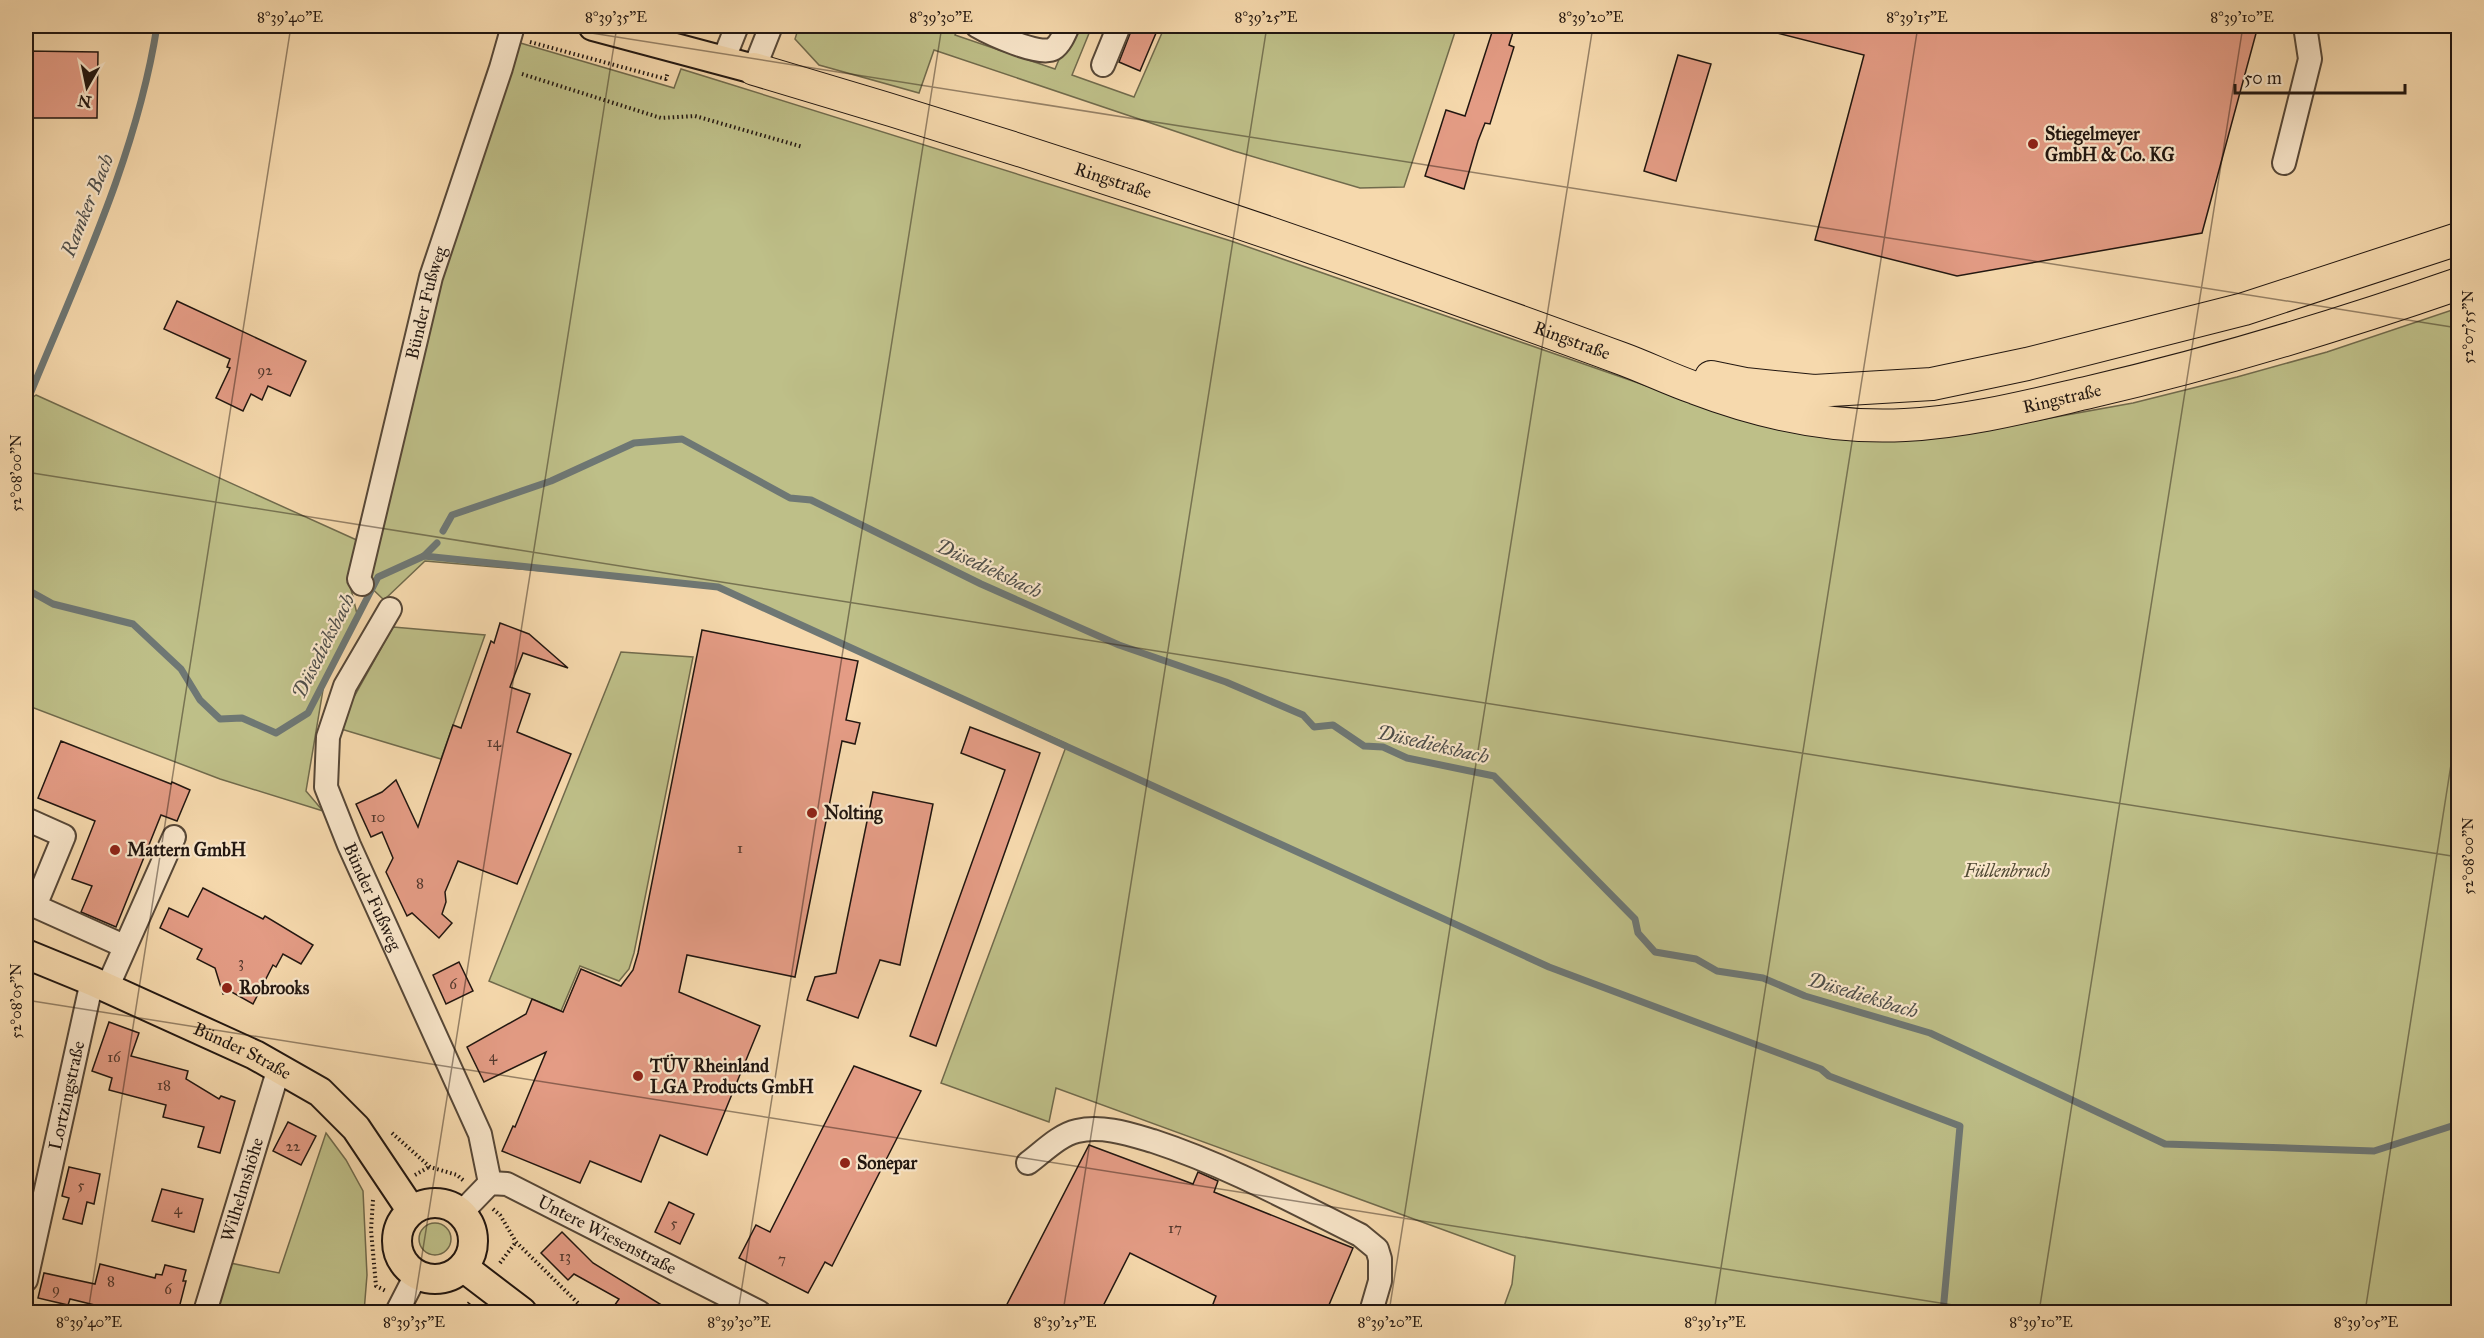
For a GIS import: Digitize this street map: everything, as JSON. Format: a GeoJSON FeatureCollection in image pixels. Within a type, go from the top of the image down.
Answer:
{"type":"FeatureCollection","features":[{"type":"Feature","properties":{"kind":"highway","name":"Ringstraße"},"geometry":{"type":"LineString","coordinates":[[754,69],[1113,180],[1382,272],[1625,360],[1695,388],[1752,407],[1806,419],[1855,424],[1904,425],[1986,415],[2163,375],[2271,346],[2458,284]]}},
{"type":"Feature","properties":{"kind":"highway","name":"Ringstraße"},"geometry":{"type":"LineString","coordinates":[[1625,360],[1745,384],[1814,391],[1932,384],[2028,364],[2244,309],[2458,239]]}},
{"type":"Feature","properties":{"kind":"main road","name":"Ringstraße"},"geometry":{"type":"LineString","coordinates":[[593,26],[754,69]]}},
{"type":"Feature","properties":{"kind":"main road","name":"Bünder Straße"},"geometry":{"type":"LineString","coordinates":[[26,954],[99,984],[279,1068],[320,1092],[356,1128],[411,1210]]}},
{"type":"Feature","properties":{"kind":"main road"},"geometry":{"type":"LineString","coordinates":[[477,1197],[470,1225],[473,1240],[471,1254],[463,1267],[449,1276],[433,1279],[416,1275],[405,1265],[397,1251],[396,1236],[401,1221],[411,1210],[424,1204],[437,1202],[450,1206],[477,1197]]}},
{"type":"Feature","properties":{"kind":"main road"},"geometry":{"type":"LineString","coordinates":[[463,1267],[522,1312]]}},
{"type":"Feature","properties":{"kind":"street","name":"Bünder Fußweg"},"geometry":{"type":"LineString","coordinates":[[362,585],[359,579],[431,277],[513,26]]}},
{"type":"Feature","properties":{"kind":"street"},"geometry":{"type":"LineString","coordinates":[[723,61],[737,26]]}},
{"type":"Feature","properties":{"kind":"street"},"geometry":{"type":"LineString","coordinates":[[754,69],[771,26]]}},
{"type":"Feature","properties":{"kind":"street"},"geometry":{"type":"LineString","coordinates":[[977,26],[990,34],[1042,52],[1053,49],[1068,26]]}},
{"type":"Feature","properties":{"kind":"street"},"geometry":{"type":"LineString","coordinates":[[1103,65],[1119,26]]}},
{"type":"Feature","properties":{"kind":"street"},"geometry":{"type":"LineString","coordinates":[[2284,164],[2310,59],[2305,26]]}},
{"type":"Feature","properties":{"kind":"street","name":"Bünder Fußweg"},"geometry":{"type":"LineString","coordinates":[[390,609],[345,686],[328,737],[326,787],[480,1134],[477,1197]]}},
{"type":"Feature","properties":{"kind":"street"},"geometry":{"type":"LineString","coordinates":[[26,819],[64,837],[30,904],[124,946]]}},
{"type":"Feature","properties":{"kind":"street","name":"Lortzingstraße"},"geometry":{"type":"LineString","coordinates":[[26,1280],[99,984],[124,946],[174,837]]}},
{"type":"Feature","properties":{"kind":"street","name":"Wilhelmshöhe"},"geometry":{"type":"LineString","coordinates":[[205,1312],[279,1068]]}},
{"type":"Feature","properties":{"kind":"street"},"geometry":{"type":"LineString","coordinates":[[1028,1163],[1070,1133],[1079,1130],[1103,1130],[1135,1136],[1211,1161],[1360,1235],[1377,1249],[1381,1269],[1371,1312]]}},
{"type":"Feature","properties":{"kind":"street","name":"Untere Wiesenstraße"},"geometry":{"type":"LineString","coordinates":[[477,1197],[507,1184],[759,1312]]}},
{"type":"Feature","properties":{"kind":"street"},"geometry":{"type":"LineString","coordinates":[[399,1306],[416,1275]]}},
{"type":"Feature","properties":{"kind":"path"},"geometry":{"type":"LineString","coordinates":[[501,68],[661,118],[695,116],[803,147]]}},
{"type":"Feature","properties":{"kind":"path"},"geometry":{"type":"LineString","coordinates":[[370,1192],[374,1202],[371,1230],[376,1286],[399,1306]]}},
{"type":"Feature","properties":{"kind":"path"},"geometry":{"type":"LineString","coordinates":[[477,1197],[500,1215],[516,1242],[587,1312]]}},
{"type":"Feature","properties":{"kind":"path"},"geometry":{"type":"LineString","coordinates":[[449,1312],[464,1312]]}},
{"type":"Feature","properties":{"kind":"green space"},"geometry":{"type":"Polygon","coordinates":[[[799,26],[958,26],[955,35],[1055,69],[1073,26],[1092,26],[1072,75],[1134,97],[1165,26],[1457,26],[1404,187],[1360,188],[1234,151],[934,50],[919,93],[819,65],[795,39],[799,26]]]}},
{"type":"Feature","properties":{"kind":"green space","name":"Füllenbruch"},"geometry":{"type":"Polygon","coordinates":[[[517,42],[674,88],[681,69],[1231,241],[1687,400],[2016,424],[2133,403],[2237,377],[2327,352],[2458,308],[2458,1127],[2456,1160],[2458,1159],[2458,1312],[1502,1312],[1512,1284],[1515,1256],[1056,1088],[1049,1122],[941,1083],[1067,744],[719,586],[425,561],[384,600],[362,579],[437,279],[517,42]]]}},
{"type":"Feature","properties":{"kind":"green space"},"geometry":{"type":"Polygon","coordinates":[[[36,395],[361,542],[348,577],[358,618],[325,678],[306,791],[323,811],[220,779],[26,705],[26,402],[36,395]]]}},
{"type":"Feature","properties":{"kind":"green space"},"geometry":{"type":"Polygon","coordinates":[[[393,627],[485,635],[441,759],[341,729],[349,706],[393,627]]]}},
{"type":"Feature","properties":{"kind":"green space"},"geometry":{"type":"Polygon","coordinates":[[[621,652],[693,657],[629,969],[619,981],[580,966],[561,1011],[489,981],[621,652]]]}},
{"type":"Feature","properties":{"kind":"green space"},"geometry":{"type":"Polygon","coordinates":[[[326,1133],[346,1160],[363,1191],[367,1275],[364,1312],[217,1312],[230,1263],[279,1273],[326,1133]]]}},
{"type":"Feature","properties":{"kind":"green space"},"geometry":{"type":"Polygon","coordinates":[[[435,1223],[447,1227],[451,1239],[447,1251],[435,1255],[423,1251],[419,1239],[423,1227],[435,1223]]]}},
{"type":"Feature","properties":{"kind":"building"},"geometry":{"type":"Polygon","coordinates":[[[1133,26],[1159,26],[1140,71],[1119,62],[1133,26]]]}},
{"type":"Feature","properties":{"kind":"building"},"geometry":{"type":"Polygon","coordinates":[[[1494,26],[1515,26],[1509,45],[1514,47],[1490,124],[1485,123],[1464,189],[1425,176],[1446,110],[1465,116],[1494,26]]]}},
{"type":"Feature","properties":{"kind":"building","name":"Stiegelmeyer GmbH & Co. KG"},"geometry":{"type":"Polygon","coordinates":[[[1774,26],[2258,26],[2202,233],[1957,276],[1815,240],[1864,55],[1773,32],[1774,26]]]}},
{"type":"Feature","properties":{"kind":"building"},"geometry":{"type":"Polygon","coordinates":[[[26,51],[98,52],[97,118],[26,118],[26,51]]]}},
{"type":"Feature","properties":{"kind":"building"},"geometry":{"type":"Polygon","coordinates":[[[1678,55],[1711,64],[1676,181],[1644,171],[1678,55]]]}},
{"type":"Feature","properties":{"kind":"building"},"geometry":{"type":"Polygon","coordinates":[[[177,301],[306,361],[290,396],[268,386],[262,400],[251,394],[243,411],[216,398],[230,368],[227,367],[230,359],[164,329],[177,301]]]}},
{"type":"Feature","properties":{"kind":"building"},"geometry":{"type":"Polygon","coordinates":[[[500,623],[529,634],[568,668],[523,653],[510,687],[530,694],[517,732],[571,754],[517,884],[458,861],[445,892],[446,902],[442,914],[452,923],[439,938],[412,913],[407,916],[386,872],[393,858],[382,832],[371,837],[356,804],[382,792],[396,780],[418,827],[453,725],[461,728],[491,641],[494,643],[500,623]]]}},
{"type":"Feature","properties":{"kind":"building"},"geometry":{"type":"Polygon","coordinates":[[[702,630],[858,661],[846,720],[860,723],[855,744],[842,741],[795,977],[687,955],[679,992],[760,1026],[707,1155],[660,1135],[641,1182],[590,1161],[580,1183],[502,1151],[513,1126],[515,1127],[546,1052],[484,1082],[467,1047],[526,1014],[532,999],[563,1012],[581,969],[621,986],[633,970],[702,630]]]}},
{"type":"Feature","properties":{"kind":"building"},"geometry":{"type":"Polygon","coordinates":[[[970,727],[1040,753],[936,1046],[910,1036],[1005,770],[961,753],[970,727]]]}},
{"type":"Feature","properties":{"kind":"building","name":"Mattern GmbH"},"geometry":{"type":"Polygon","coordinates":[[[61,741],[190,790],[177,821],[161,815],[116,927],[81,912],[92,886],[72,879],[95,821],[38,798],[61,741]]]}},
{"type":"Feature","properties":{"kind":"building"},"geometry":{"type":"Polygon","coordinates":[[[873,792],[933,804],[900,965],[880,960],[858,1018],[807,1000],[815,977],[836,973],[873,792]]]}},
{"type":"Feature","properties":{"kind":"building"},"geometry":{"type":"Polygon","coordinates":[[[203,888],[263,919],[265,916],[313,945],[301,964],[283,954],[276,967],[273,965],[253,1004],[230,991],[223,994],[215,968],[197,959],[202,949],[160,928],[169,908],[188,917],[203,888]]]}},
{"type":"Feature","properties":{"kind":"building"},"geometry":{"type":"Polygon","coordinates":[[[459,962],[473,991],[446,1004],[433,975],[459,962]]]}},
{"type":"Feature","properties":{"kind":"building"},"geometry":{"type":"Polygon","coordinates":[[[109,1022],[139,1033],[131,1056],[188,1071],[186,1079],[219,1099],[221,1096],[235,1101],[220,1153],[198,1147],[204,1127],[163,1117],[166,1105],[109,1090],[112,1078],[92,1071],[109,1022]]]}},
{"type":"Feature","properties":{"kind":"building"},"geometry":{"type":"Polygon","coordinates":[[[854,1066],[921,1091],[832,1266],[825,1262],[808,1293],[739,1258],[756,1225],[770,1232],[854,1066]]]}},
{"type":"Feature","properties":{"kind":"building"},"geometry":{"type":"Polygon","coordinates":[[[288,1122],[316,1136],[301,1165],[273,1151],[288,1122]]]}},
{"type":"Feature","properties":{"kind":"building"},"geometry":{"type":"Polygon","coordinates":[[[1089,1145],[1193,1184],[1198,1172],[1218,1181],[1214,1192],[1353,1248],[1326,1312],[1210,1312],[1216,1296],[1130,1253],[1100,1312],[1003,1312],[1089,1145]]]}},
{"type":"Feature","properties":{"kind":"building"},"geometry":{"type":"Polygon","coordinates":[[[69,1167],[100,1174],[94,1204],[87,1202],[82,1224],[63,1219],[69,1198],[62,1196],[69,1167]]]}},
{"type":"Feature","properties":{"kind":"building"},"geometry":{"type":"Polygon","coordinates":[[[162,1189],[203,1199],[194,1232],[152,1221],[162,1189]]]}},
{"type":"Feature","properties":{"kind":"building"},"geometry":{"type":"Polygon","coordinates":[[[669,1202],[694,1214],[680,1244],[655,1232],[669,1202]]]}},
{"type":"Feature","properties":{"kind":"building"},"geometry":{"type":"Polygon","coordinates":[[[562,1232],[593,1263],[673,1312],[610,1312],[619,1299],[574,1274],[568,1280],[541,1253],[562,1232]]]}},
{"type":"Feature","properties":{"kind":"building"},"geometry":{"type":"Polygon","coordinates":[[[100,1264],[155,1278],[156,1274],[162,1275],[165,1265],[186,1270],[183,1281],[186,1281],[178,1312],[123,1312],[70,1299],[68,1305],[38,1298],[44,1273],[95,1284],[100,1264]]]}},
{"type":"Feature","properties":{"kind":"waterway","name":"Ramker Bach"},"geometry":{"type":"LineString","coordinates":[[31,392],[87,258],[121,167],[148,74],[157,26]]}},
{"type":"Feature","properties":{"kind":"waterway","name":"Düsedieksbach"},"geometry":{"type":"LineString","coordinates":[[443,531],[452,515],[551,481],[634,443],[682,439],[790,498],[811,500],[981,584],[1119,645],[1226,682],[1303,715],[1314,727],[1333,725],[1364,746],[1383,747],[1407,758],[1494,776],[1635,919],[1638,933],[1655,952],[1696,959],[1717,971],[1763,978],[1805,996],[1930,1033],[2165,1144],[2374,1151],[2458,1124]]}},
{"type":"Feature","properties":{"kind":"waterway","name":"Düsedieksbach"},"geometry":{"type":"LineString","coordinates":[[26,589],[53,604],[133,624],[181,669],[200,700],[220,719],[242,718],[276,733],[308,713],[378,577],[424,556],[437,543]]}},
{"type":"Feature","properties":{"kind":"waterway"},"geometry":{"type":"LineString","coordinates":[[424,556],[718,587],[1549,967],[1821,1069],[1829,1076],[1960,1126],[1943,1312]]}},
{"type":"Feature","properties":{"kind":"place","name":"Stiegelmeyer GmbH & Co. KG"},"geometry":{"type":"Point","coordinates":[2033,144]}},
{"type":"Feature","properties":{"kind":"place","name":"Nolting"},"geometry":{"type":"Point","coordinates":[812,813]}},
{"type":"Feature","properties":{"kind":"place","name":"Mattern GmbH"},"geometry":{"type":"Point","coordinates":[115,850]}},
{"type":"Feature","properties":{"kind":"place","name":"Robrooks"},"geometry":{"type":"Point","coordinates":[227,988]}},
{"type":"Feature","properties":{"kind":"place","name":"TÜV Rheinland LGA Products GmbH"},"geometry":{"type":"Point","coordinates":[638,1076]}},
{"type":"Feature","properties":{"kind":"place","name":"Sonepar"},"geometry":{"type":"Point","coordinates":[845,1163]}}]}
